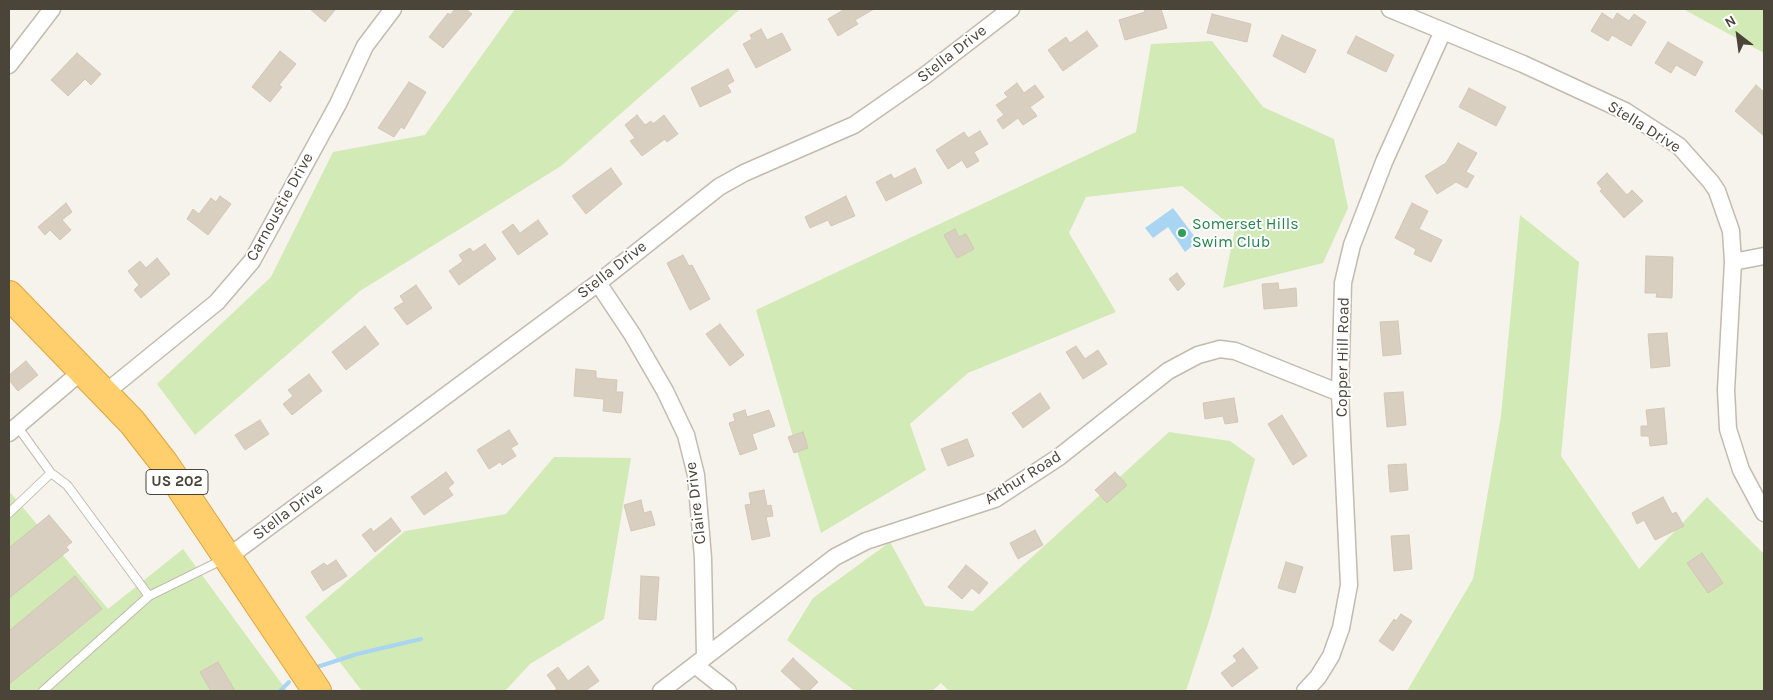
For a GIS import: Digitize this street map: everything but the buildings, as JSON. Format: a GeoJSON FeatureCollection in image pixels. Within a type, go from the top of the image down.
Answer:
{"type":"FeatureCollection","features":[{"type":"Feature","properties":{"kind":"highway","name":"US 202"},"geometry":{"type":"LineString","coordinates":[[9,295],[132,422],[164,463],[317,691]]}},
{"type":"Feature","properties":{"kind":"street"},"geometry":{"type":"LineString","coordinates":[[9,65],[52,9]]}},
{"type":"Feature","properties":{"kind":"street","name":"Carnoustie Drive"},"geometry":{"type":"LineString","coordinates":[[105,393],[217,302],[252,261],[338,104],[365,46],[392,9]]}},
{"type":"Feature","properties":{"kind":"street","name":"Stella Drive"},"geometry":{"type":"LineString","coordinates":[[228,557],[598,283],[719,187],[744,173],[854,125],[923,77],[1011,9]]}},
{"type":"Feature","properties":{"kind":"street","name":"Stella Drive"},"geometry":{"type":"LineString","coordinates":[[1390,9],[1523,64],[1625,111],[1679,146],[1717,191],[1731,231],[1733,262],[1726,390],[1728,429],[1742,470],[1764,513]]}},
{"type":"Feature","properties":{"kind":"street","name":"Copper Hill Road"},"geometry":{"type":"LineString","coordinates":[[1305,691],[1318,677],[1331,656],[1341,628],[1349,585],[1340,393],[1343,283],[1352,245],[1384,162],[1442,31]]}},
{"type":"Feature","properties":{"kind":"street"},"geometry":{"type":"LineString","coordinates":[[1733,262],[1764,256]]}},
{"type":"Feature","properties":{"kind":"street","name":"Claire Drive"},"geometry":{"type":"LineString","coordinates":[[598,283],[632,334],[660,382],[686,435],[696,474],[702,558],[700,661]]}},
{"type":"Feature","properties":{"kind":"street","name":"Arthur Road"},"geometry":{"type":"LineString","coordinates":[[661,691],[835,557],[866,542],[978,507],[995,499],[1059,457],[1168,371],[1198,355],[1220,349],[1235,352],[1340,393]]}},
{"type":"Feature","properties":{"kind":"street"},"geometry":{"type":"LineString","coordinates":[[13,429],[82,372]]}},
{"type":"Feature","properties":{"kind":"street"},"geometry":{"type":"LineString","coordinates":[[700,661],[728,691]]}},
{"type":"Feature","properties":{"kind":"lane"},"geometry":{"type":"LineString","coordinates":[[13,429],[51,473],[67,485],[149,596]]}},
{"type":"Feature","properties":{"kind":"lane"},"geometry":{"type":"LineString","coordinates":[[9,512],[51,473]]}},
{"type":"Feature","properties":{"kind":"lane"},"geometry":{"type":"LineString","coordinates":[[43,691],[149,596],[228,557]]}},
{"type":"Feature","properties":{"kind":"green space"},"geometry":{"type":"Polygon","coordinates":[[[515,9],[740,9],[561,166],[360,291],[195,435],[157,384],[271,277],[333,152],[425,135],[515,9]]]}},
{"type":"Feature","properties":{"kind":"green space"},"geometry":{"type":"Polygon","coordinates":[[[1683,9],[1764,9],[1764,53],[1683,9]]]}},
{"type":"Feature","properties":{"kind":"green space"},"geometry":{"type":"Polygon","coordinates":[[[1212,41],[1263,107],[1334,139],[1348,208],[1323,263],[1223,288],[1235,229],[1182,186],[1086,197],[1069,233],[1116,312],[968,373],[910,424],[926,470],[821,533],[756,310],[1136,132],[1151,44],[1212,41]]]}},
{"type":"Feature","properties":{"kind":"green space"},"geometry":{"type":"Polygon","coordinates":[[[1520,215],[1579,262],[1561,456],[1639,569],[1707,497],[1764,554],[1764,691],[1407,691],[1473,579],[1501,416],[1520,215]]]}},
{"type":"Feature","properties":{"kind":"green space"},"geometry":{"type":"Polygon","coordinates":[[[1169,432],[1230,441],[1255,459],[1209,621],[1186,691],[949,691],[941,683],[932,691],[855,691],[787,640],[813,598],[890,542],[925,606],[973,611],[1169,432]]]}},
{"type":"Feature","properties":{"kind":"green space"},"geometry":{"type":"Polygon","coordinates":[[[554,457],[631,458],[604,619],[530,664],[505,691],[362,691],[305,617],[405,531],[506,514],[554,457]]]}},
{"type":"Feature","properties":{"kind":"green space"},"geometry":{"type":"Polygon","coordinates":[[[9,491],[108,609],[183,549],[287,691],[9,691],[9,491]]]}},
{"type":"Feature","properties":{"kind":"water","name":"Somerset Hills Swim Club"},"geometry":{"type":"Polygon","coordinates":[[[1173,208],[1198,241],[1185,252],[1168,227],[1153,238],[1145,228],[1173,208]]]}},
{"type":"Feature","properties":{"kind":"waterway"},"geometry":{"type":"LineString","coordinates":[[317,667],[357,654],[421,639]]}},
{"type":"Feature","properties":{"kind":"waterway"},"geometry":{"type":"LineString","coordinates":[[280,691],[289,682]]}},
{"type":"Feature","properties":{"kind":"place","name":"Somerset Hills Swim Club"},"geometry":{"type":"Point","coordinates":[1182,233]}}]}
